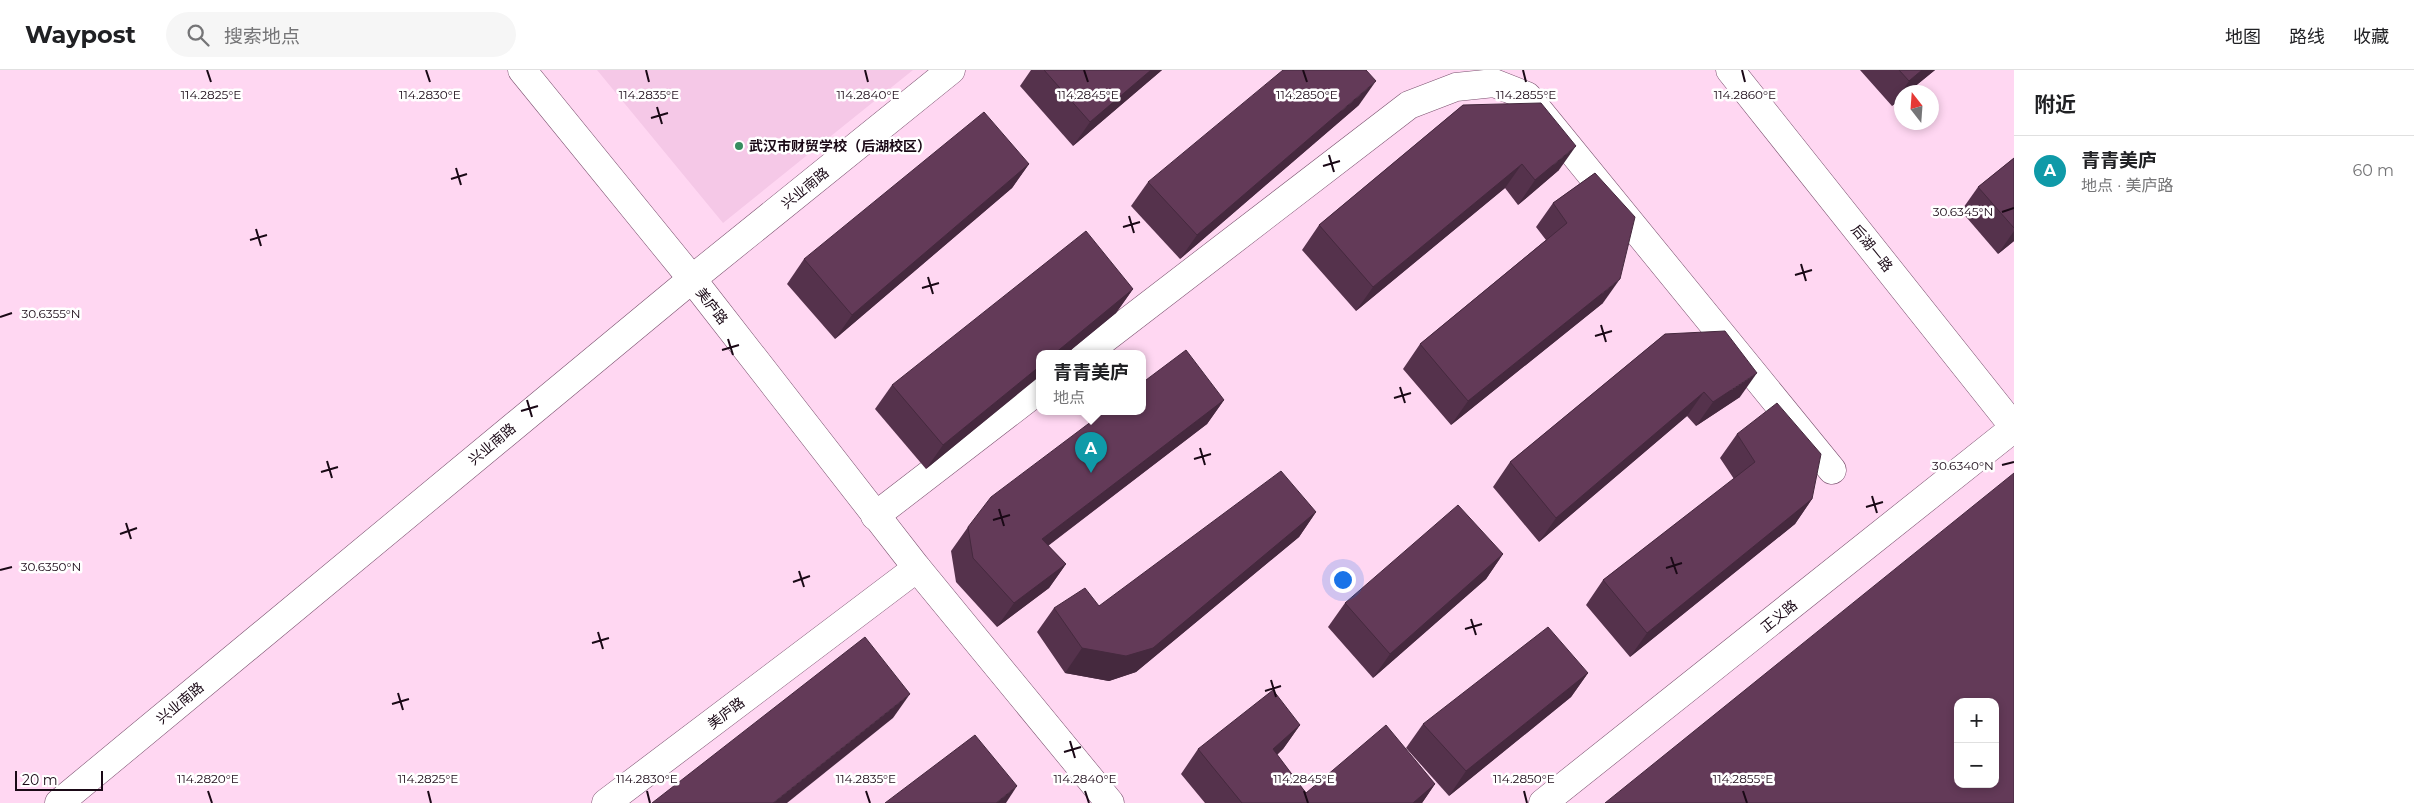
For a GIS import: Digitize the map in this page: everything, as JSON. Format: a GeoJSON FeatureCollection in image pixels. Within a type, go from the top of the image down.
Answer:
{"type":"FeatureCollection","features":[{"type":"Feature","properties":{"kind":"street","name":"美庐路"},"geometry":{"type":"LineString","coordinates":[[522,70],[692,279],[875,516],[1110,803]]}},
{"type":"Feature","properties":{"kind":"street","name":"兴业南路"},"geometry":{"type":"LineString","coordinates":[[59,803],[692,279],[951,70]]}},
{"type":"Feature","properties":{"kind":"street","name":"后湖一路"},"geometry":{"type":"LineString","coordinates":[[1730,70],[2014,427]]}},
{"type":"Feature","properties":{"kind":"street"},"geometry":{"type":"LineString","coordinates":[[1090,350],[1409,105],[1456,87],[1494,83],[1527,96],[1832,470]]}},
{"type":"Feature","properties":{"kind":"street"},"geometry":{"type":"LineString","coordinates":[[875,516],[1036,392]]}},
{"type":"Feature","properties":{"kind":"street","name":"正义路"},"geometry":{"type":"LineString","coordinates":[[1544,803],[2014,427]]}},
{"type":"Feature","properties":{"kind":"street","name":"美庐路"},"geometry":{"type":"LineString","coordinates":[[606,803],[917,568]]}},
{"type":"Feature","properties":{"kind":"shaded area","name":"武汉市财贸学校（后湖校区）"},"geometry":{"type":"Polygon","coordinates":[[[597,70],[913,70],[723,223],[597,70]]]}},
{"type":"Feature","properties":{"kind":"building"},"geometry":{"type":"Polygon","coordinates":[[[1044,70],[1151,70],[1090,122],[1044,70]]]}},
{"type":"Feature","properties":{"kind":"building"},"geometry":{"type":"Polygon","coordinates":[[[1283,70],[1366,70],[1376,81],[1197,235],[1148,182],[1283,70]]]}},
{"type":"Feature","properties":{"kind":"building"},"geometry":{"type":"Polygon","coordinates":[[[1899,70],[1922,70],[1909,81],[1899,70]]]}},
{"type":"Feature","properties":{"kind":"building"},"geometry":{"type":"Polygon","coordinates":[[[1541,103],[1576,146],[1535,180],[1522,164],[1373,287],[1319,225],[1463,105],[1541,103]]]}},
{"type":"Feature","properties":{"kind":"building"},"geometry":{"type":"Polygon","coordinates":[[[984,112],[1029,164],[852,315],[804,259],[984,112]]]}},
{"type":"Feature","properties":{"kind":"building"},"geometry":{"type":"Polygon","coordinates":[[[2014,158],[2014,228],[1978,187],[2014,158]]]}},
{"type":"Feature","properties":{"kind":"building"},"geometry":{"type":"Polygon","coordinates":[[[1595,173],[1635,217],[1620,279],[1468,401],[1420,344],[1567,223],[1553,203],[1595,173]]]}},
{"type":"Feature","properties":{"kind":"building"},"geometry":{"type":"Polygon","coordinates":[[[1086,231],[1133,289],[1059,350],[1036,350],[1036,369],[943,445],[892,385],[1086,231]]]}},
{"type":"Feature","properties":{"kind":"building"},"geometry":{"type":"Polygon","coordinates":[[[1725,331],[1757,373],[1713,402],[1704,392],[1556,518],[1510,462],[1665,334],[1725,331]]]}},
{"type":"Feature","properties":{"kind":"building"},"geometry":{"type":"Polygon","coordinates":[[[1186,350],[1224,400],[1042,539],[1066,564],[1014,603],[973,558],[968,527],[991,497],[1100,415],[1146,415],[1146,380],[1186,350]]]}},
{"type":"Feature","properties":{"kind":"building"},"geometry":{"type":"Polygon","coordinates":[[[1777,403],[1821,454],[1812,499],[1647,633],[1603,580],[1755,462],[1737,434],[1777,403]]]}},
{"type":"Feature","properties":{"kind":"building"},"geometry":{"type":"Polygon","coordinates":[[[1281,471],[1316,512],[1153,648],[1126,656],[1082,648],[1054,608],[1085,588],[1099,606],[1281,471]]]}},
{"type":"Feature","properties":{"kind":"building"},"geometry":{"type":"Polygon","coordinates":[[[2014,473],[2014,803],[1605,803],[2014,473]]]}},
{"type":"Feature","properties":{"kind":"building"},"geometry":{"type":"Polygon","coordinates":[[[1458,505],[1503,554],[1390,654],[1345,603],[1458,505]]]}},
{"type":"Feature","properties":{"kind":"building"},"geometry":{"type":"Polygon","coordinates":[[[1548,627],[1588,673],[1466,771],[1423,724],[1548,627]]]}},
{"type":"Feature","properties":{"kind":"building"},"geometry":{"type":"Polygon","coordinates":[[[865,637],[910,694],[773,803],[652,803],[865,637]]]}},
{"type":"Feature","properties":{"kind":"building"},"geometry":{"type":"Polygon","coordinates":[[[1273,690],[1300,725],[1273,749],[1306,793],[1386,725],[1435,784],[1413,803],[1242,803],[1198,749],[1273,690]]]}},
{"type":"Feature","properties":{"kind":"building"},"geometry":{"type":"Polygon","coordinates":[[[975,735],[1017,786],[996,803],[885,803],[975,735]]]}},
{"type":"Feature","properties":{"kind":"place","name":"武汉市财贸学校（后湖校区）"},"geometry":{"type":"Point","coordinates":[739,146]}},
{"type":"Feature","properties":{"kind":"place","name":"青青美庐"},"geometry":{"type":"Point","coordinates":[1091,473]}}]}
